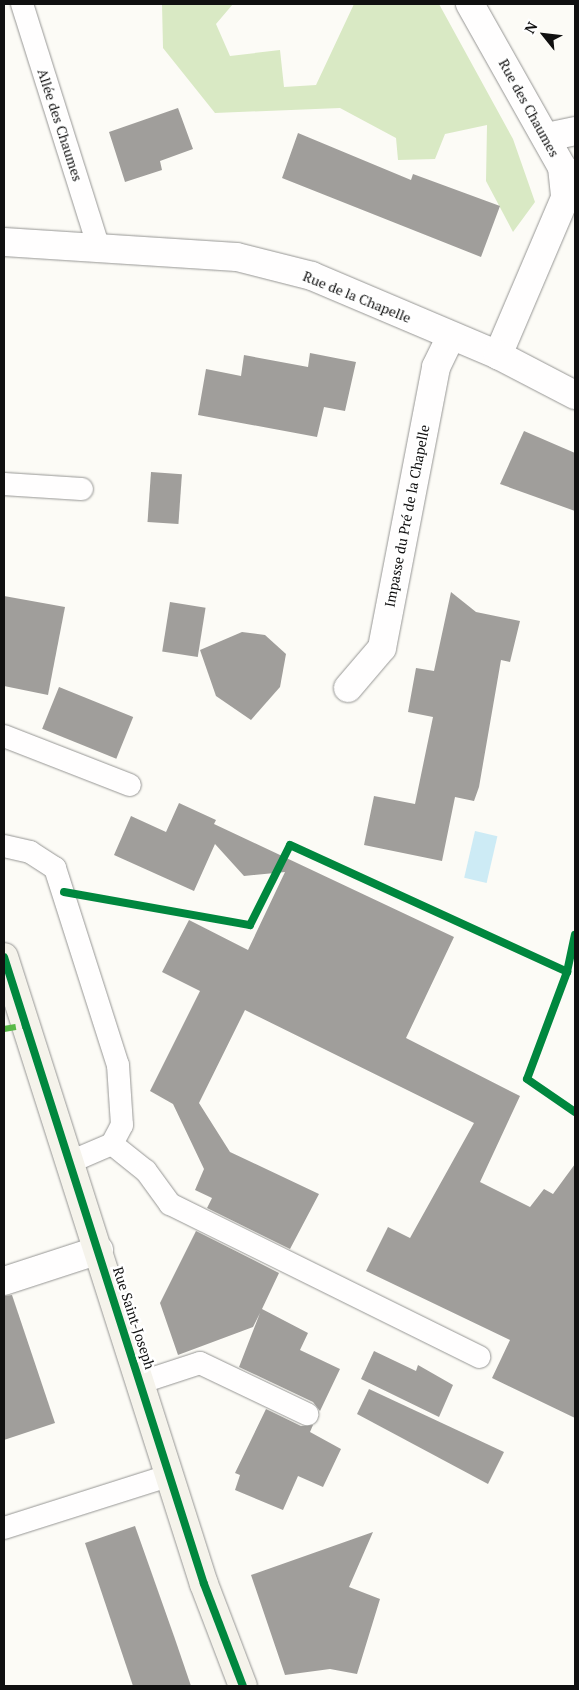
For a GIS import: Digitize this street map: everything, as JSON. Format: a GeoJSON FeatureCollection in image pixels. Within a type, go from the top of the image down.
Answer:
{"type":"FeatureCollection","features":[{"type":"Feature","properties":{"kind":"street","name":"Rue des Chaumes"},"geometry":{"type":"LineString","coordinates":[[470,4],[547,136],[562,167],[565,198],[498,355]]}},
{"type":"Feature","properties":{"kind":"street"},"geometry":{"type":"LineString","coordinates":[[547,136],[575,131]]}},
{"type":"Feature","properties":{"kind":"street","name":"Rue de la Chapelle"},"geometry":{"type":"LineString","coordinates":[[4,242],[98,245],[237,257],[312,276],[498,355],[575,395]]}},
{"type":"Feature","properties":{"kind":"street","name":"Impasse du Pré de la Chapelle"},"geometry":{"type":"LineString","coordinates":[[348,688],[382,648],[436,367],[451,336]]}},
{"type":"Feature","properties":{"kind":"street","name":"Rue Saint-Joseph"},"geometry":{"type":"LineString","coordinates":[[4,957],[171,1475],[243,1686]]}},
{"type":"Feature","properties":{"kind":"street"},"geometry":{"type":"LineString","coordinates":[[4,1281],[99,1250]]}},
{"type":"Feature","properties":{"kind":"lane","name":"Allée des Chaumes"},"geometry":{"type":"LineString","coordinates":[[22,4],[98,245]]}},
{"type":"Feature","properties":{"kind":"lane"},"geometry":{"type":"LineString","coordinates":[[4,484],[82,489]]}},
{"type":"Feature","properties":{"kind":"lane"},"geometry":{"type":"LineString","coordinates":[[4,736],[130,785]]}},
{"type":"Feature","properties":{"kind":"lane"},"geometry":{"type":"LineString","coordinates":[[4,846],[47,861],[60,878],[118,1065],[124,1104],[122,1125],[112,1144],[70,1162]]}},
{"type":"Feature","properties":{"kind":"lane"},"geometry":{"type":"LineString","coordinates":[[112,1144],[146,1171],[170,1204],[479,1357]]}},
{"type":"Feature","properties":{"kind":"lane"},"geometry":{"type":"LineString","coordinates":[[142,1382],[200,1363],[308,1414]]}},
{"type":"Feature","properties":{"kind":"lane"},"geometry":{"type":"LineString","coordinates":[[4,1528],[171,1475]]}},
{"type":"Feature","properties":{"kind":"green space"},"geometry":{"type":"Polygon","coordinates":[[[162,4],[233,4],[216,24],[230,56],[280,50],[284,87],[316,85],[354,4],[439,4],[513,139],[535,202],[513,232],[486,181],[487,125],[445,134],[435,159],[398,160],[396,138],[340,108],[215,113],[163,48],[162,4]]]}},
{"type":"Feature","properties":{"kind":"water"},"geometry":{"type":"Polygon","coordinates":[[[475,831],[497,836],[487,883],[464,878],[475,831]]]}},
{"type":"Feature","properties":{"kind":"building"},"geometry":{"type":"Polygon","coordinates":[[[178,108],[193,149],[160,161],[162,170],[125,182],[109,132],[178,108]]]}},
{"type":"Feature","properties":{"kind":"building"},"geometry":{"type":"Polygon","coordinates":[[[298,133],[411,180],[413,174],[500,206],[481,257],[282,178],[298,133]]]}},
{"type":"Feature","properties":{"kind":"building"},"geometry":{"type":"Polygon","coordinates":[[[310,353],[356,362],[345,411],[324,407],[317,437],[198,415],[206,369],[241,376],[244,355],[308,367],[310,353]]]}},
{"type":"Feature","properties":{"kind":"building"},"geometry":{"type":"Polygon","coordinates":[[[524,431],[575,453],[575,511],[500,484],[524,431]]]}},
{"type":"Feature","properties":{"kind":"building"},"geometry":{"type":"Polygon","coordinates":[[[151,472],[182,474],[178,524],[148,522],[151,472]]]}},
{"type":"Feature","properties":{"kind":"building"},"geometry":{"type":"Polygon","coordinates":[[[451,592],[476,612],[520,621],[510,662],[501,660],[479,787],[474,801],[455,797],[442,861],[364,845],[374,796],[415,804],[433,717],[408,712],[416,668],[434,671],[451,592]]]}},
{"type":"Feature","properties":{"kind":"building"},"geometry":{"type":"Polygon","coordinates":[[[4,596],[65,607],[48,695],[4,686],[4,596]]]}},
{"type":"Feature","properties":{"kind":"building"},"geometry":{"type":"Polygon","coordinates":[[[170,602],[206,608],[198,657],[162,651],[170,602]]]}},
{"type":"Feature","properties":{"kind":"building"},"geometry":{"type":"Polygon","coordinates":[[[242,632],[265,635],[286,654],[280,687],[251,720],[216,696],[200,650],[242,632]]]}},
{"type":"Feature","properties":{"kind":"building"},"geometry":{"type":"Polygon","coordinates":[[[59,687],[133,717],[116,759],[42,729],[59,687]]]}},
{"type":"Feature","properties":{"kind":"building"},"geometry":{"type":"Polygon","coordinates":[[[179,803],[216,820],[214,824],[454,937],[406,1038],[520,1096],[480,1182],[530,1207],[544,1189],[553,1194],[575,1164],[575,1418],[492,1378],[510,1340],[366,1271],[388,1227],[410,1238],[474,1123],[245,1010],[199,1103],[230,1152],[319,1194],[290,1249],[207,1208],[212,1198],[195,1190],[204,1169],[173,1104],[150,1091],[200,991],[162,972],[189,920],[248,950],[285,872],[244,876],[215,844],[194,891],[114,855],[131,816],[166,832],[179,803]]]}},
{"type":"Feature","properties":{"kind":"building"},"geometry":{"type":"Polygon","coordinates":[[[196,1231],[279,1273],[262,1309],[308,1333],[300,1350],[340,1369],[320,1411],[313,1402],[239,1367],[260,1313],[253,1327],[178,1355],[160,1303],[196,1231]]]}},
{"type":"Feature","properties":{"kind":"building"},"geometry":{"type":"Polygon","coordinates":[[[12,1295],[55,1423],[4,1440],[4,1296],[12,1295]]]}},
{"type":"Feature","properties":{"kind":"building"},"geometry":{"type":"Polygon","coordinates":[[[374,1351],[416,1371],[418,1365],[453,1385],[439,1417],[361,1379],[374,1351]]]}},
{"type":"Feature","properties":{"kind":"building"},"geometry":{"type":"Polygon","coordinates":[[[369,1389],[504,1452],[488,1484],[357,1414],[369,1389]]]}},
{"type":"Feature","properties":{"kind":"building"},"geometry":{"type":"Polygon","coordinates":[[[266,1409],[301,1426],[313,1425],[310,1432],[341,1449],[323,1487],[298,1476],[283,1510],[235,1490],[240,1475],[235,1473],[266,1409]]]}},
{"type":"Feature","properties":{"kind":"building"},"geometry":{"type":"Polygon","coordinates":[[[135,1526],[191,1686],[133,1686],[85,1543],[135,1526]]]}},
{"type":"Feature","properties":{"kind":"building"},"geometry":{"type":"Polygon","coordinates":[[[373,1532],[349,1587],[380,1599],[357,1674],[330,1669],[285,1675],[251,1575],[373,1532]]]}},
{"type":"Feature","properties":{"kind":"marked path"},"geometry":{"type":"LineString","coordinates":[[4,1029],[26,1025]]}},
{"type":"Feature","properties":{"kind":"cycle path"},"geometry":{"type":"LineString","coordinates":[[64,892],[250,925],[290,845],[567,972],[575,935]]}},
{"type":"Feature","properties":{"kind":"cycle path"},"geometry":{"type":"LineString","coordinates":[[4,957],[204,1584],[243,1686]]}},
{"type":"Feature","properties":{"kind":"cycle path"},"geometry":{"type":"LineString","coordinates":[[567,972],[527,1079],[575,1112]]}}]}
